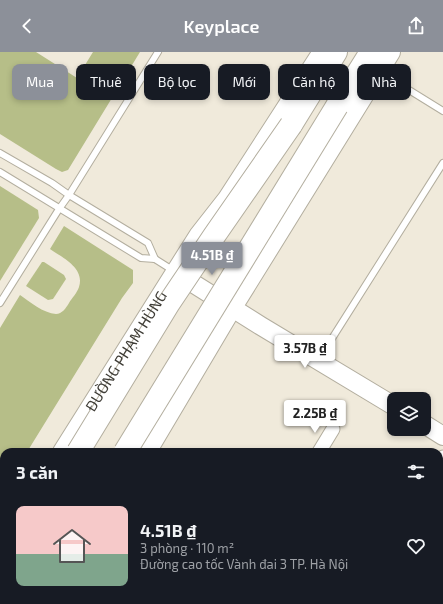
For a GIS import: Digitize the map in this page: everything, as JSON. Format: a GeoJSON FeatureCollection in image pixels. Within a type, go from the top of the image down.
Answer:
{"type":"FeatureCollection","features":[{"type":"Feature","properties":{"kind":"highway"},"geometry":{"type":"LineString","coordinates":[[92,448],[336,52]]}},
{"type":"Feature","properties":{"kind":"highway"},"geometry":{"type":"LineString","coordinates":[[127,448],[338,106],[375,61]]}},
{"type":"Feature","properties":{"kind":"highway"},"geometry":{"type":"LineString","coordinates":[[139,448],[320,152],[338,106]]}},
{"type":"Feature","properties":{"kind":"highway"},"geometry":{"type":"LineString","coordinates":[[80,448],[169,303],[292,125]]}},
{"type":"Feature","properties":{"kind":"main road","name":"ĐƯỜNG PHẠM HÙNG"},"geometry":{"type":"LineString","coordinates":[[65,448],[198,236],[228,198],[322,52]]}},
{"type":"Feature","properties":{"kind":"main road"},"geometry":{"type":"LineString","coordinates":[[148,448],[375,61],[390,52]]}},
{"type":"Feature","properties":{"kind":"street"},"geometry":{"type":"LineString","coordinates":[[175,272],[232,306],[261,326],[319,359],[387,402]]}},
{"type":"Feature","properties":{"kind":"street"},"geometry":{"type":"LineString","coordinates":[[431,428],[443,436]]}},
{"type":"Feature","properties":{"kind":"street"},"geometry":{"type":"LineString","coordinates":[[321,448],[333,429]]}},
{"type":"Feature","properties":{"kind":"lane"},"geometry":{"type":"LineString","coordinates":[[0,302],[70,195],[158,52]]}},
{"type":"Feature","properties":{"kind":"lane"},"geometry":{"type":"LineString","coordinates":[[375,61],[443,111]]}},
{"type":"Feature","properties":{"kind":"lane"},"geometry":{"type":"LineString","coordinates":[[0,153],[52,183],[148,243],[155,259]]}},
{"type":"Feature","properties":{"kind":"lane"},"geometry":{"type":"LineString","coordinates":[[319,359],[443,163]]}},
{"type":"Feature","properties":{"kind":"lane"},"geometry":{"type":"LineString","coordinates":[[0,172],[141,258],[155,259],[175,272]]}},
{"type":"Feature","properties":{"kind":"green space"},"geometry":{"type":"Polygon","coordinates":[[[0,52],[36,52],[55,64],[12,64],[12,100],[68,100],[68,72],[76,77],[76,100],[111,100],[68,170],[62,172],[0,134],[0,52]]]}},
{"type":"Feature","properties":{"kind":"green space"},"geometry":{"type":"Polygon","coordinates":[[[93,52],[140,52],[133,64],[86,64],[93,52]]]}},
{"type":"Feature","properties":{"kind":"green space"},"geometry":{"type":"Polygon","coordinates":[[[0,186],[38,210],[39,218],[0,281],[0,186]]]}},
{"type":"Feature","properties":{"kind":"green space"},"geometry":{"type":"Polygon","coordinates":[[[64,226],[133,270],[133,283],[122,298],[29,448],[0,448],[0,328],[20,295],[32,304],[56,314],[60,313],[67,307],[79,287],[79,274],[76,269],[72,264],[50,249],[64,226]]]}},
{"type":"Feature","properties":{"kind":"green space"},"geometry":{"type":"Polygon","coordinates":[[[42,262],[64,275],[66,279],[53,299],[48,300],[26,286],[42,262]]]}}]}
